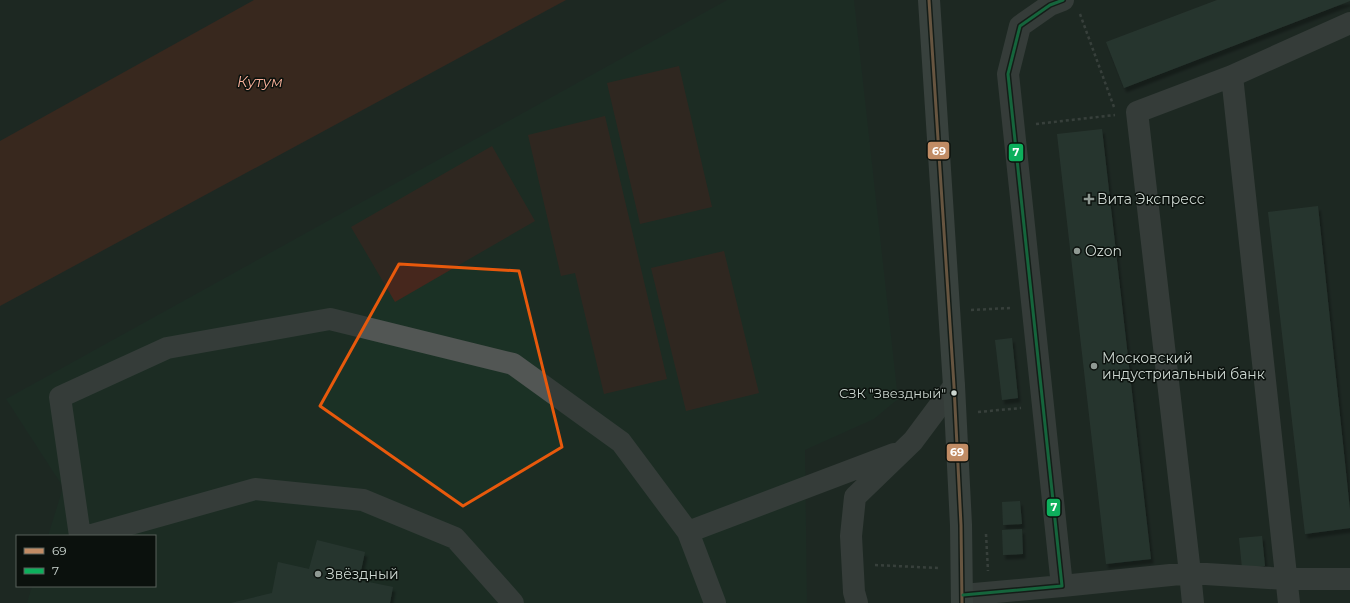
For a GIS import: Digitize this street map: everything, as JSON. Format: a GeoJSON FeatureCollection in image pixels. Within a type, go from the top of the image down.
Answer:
{"type":"FeatureCollection","features":[{"type":"Feature","properties":{"kind":"main road"},"geometry":{"type":"LineString","coordinates":[[929,0],[954,386],[962,599]]}},
{"type":"Feature","properties":{"kind":"street"},"geometry":{"type":"LineString","coordinates":[[1062,586],[1008,74],[1020,26],[1050,5],[1071,4]]}},
{"type":"Feature","properties":{"kind":"street"},"geometry":{"type":"LineString","coordinates":[[1193,603],[1127,114],[1232,76],[1350,23]]}},
{"type":"Feature","properties":{"kind":"street"},"geometry":{"type":"LineString","coordinates":[[1232,76],[1289,603]]}},
{"type":"Feature","properties":{"kind":"street"},"geometry":{"type":"LineString","coordinates":[[80,535],[60,397],[167,348],[330,320],[513,364],[621,442],[688,532],[715,603]]}},
{"type":"Feature","properties":{"kind":"street"},"geometry":{"type":"LineString","coordinates":[[857,603],[854,592],[851,536],[855,497],[913,441],[954,386]]}},
{"type":"Feature","properties":{"kind":"street"},"geometry":{"type":"LineString","coordinates":[[688,532],[903,451]]}},
{"type":"Feature","properties":{"kind":"street"},"geometry":{"type":"LineString","coordinates":[[92,535],[255,489],[363,500],[455,538],[513,603]]}},
{"type":"Feature","properties":{"kind":"street"},"geometry":{"type":"LineString","coordinates":[[962,599],[1062,586],[1190,573],[1286,579],[1350,579]]}},
{"type":"Feature","properties":{"kind":"path"},"geometry":{"type":"LineString","coordinates":[[1013,127],[1127,114],[1071,4]]}},
{"type":"Feature","properties":{"kind":"path"},"geometry":{"type":"LineString","coordinates":[[949,311],[1032,307]]}},
{"type":"Feature","properties":{"kind":"path"},"geometry":{"type":"LineString","coordinates":[[978,412],[1043,406]]}},
{"type":"Feature","properties":{"kind":"path"},"geometry":{"type":"LineString","coordinates":[[853,564],[962,569],[988,568]]}},
{"type":"Feature","properties":{"kind":"highlighted area"},"geometry":{"type":"Polygon","coordinates":[[[399,264],[519,271],[562,447],[463,506],[320,406],[399,264]]]}},
{"type":"Feature","properties":{"kind":"shaded area"},"geometry":{"type":"Polygon","coordinates":[[[727,0],[854,0],[898,399],[874,419],[805,450],[807,603],[27,603],[32,587],[156,587],[156,535],[48,535],[63,487],[6,399],[727,0]]]}},
{"type":"Feature","properties":{"kind":"shaded area"},"geometry":{"type":"Polygon","coordinates":[[[679,66],[712,207],[640,224],[607,83],[679,66]]]}},
{"type":"Feature","properties":{"kind":"shaded area"},"geometry":{"type":"Polygon","coordinates":[[[605,116],[667,379],[604,394],[575,273],[561,276],[528,135],[605,116]]]}},
{"type":"Feature","properties":{"kind":"shaded area"},"geometry":{"type":"Polygon","coordinates":[[[492,146],[535,221],[395,302],[351,227],[492,146]]]}},
{"type":"Feature","properties":{"kind":"shaded area"},"geometry":{"type":"Polygon","coordinates":[[[724,251],[759,393],[686,411],[651,268],[724,251]]]}},
{"type":"Feature","properties":{"kind":"water","name":"Кутум"},"geometry":{"type":"Polygon","coordinates":[[[254,0],[566,0],[0,306],[0,141],[254,0]]]}},
{"type":"Feature","properties":{"kind":"building"},"geometry":{"type":"Polygon","coordinates":[[[1217,0],[1350,1],[1124,88],[1106,42],[1217,0]]]}},
{"type":"Feature","properties":{"kind":"building"},"geometry":{"type":"Polygon","coordinates":[[[1102,129],[1151,559],[1106,564],[1057,134],[1102,129]]]}},
{"type":"Feature","properties":{"kind":"building"},"geometry":{"type":"Polygon","coordinates":[[[1318,206],[1350,510],[1350,528],[1305,534],[1268,212],[1318,206]]]}},
{"type":"Feature","properties":{"kind":"building"},"geometry":{"type":"Polygon","coordinates":[[[1012,338],[1018,398],[1002,400],[995,340],[1012,338]]]}},
{"type":"Feature","properties":{"kind":"building"},"geometry":{"type":"Polygon","coordinates":[[[1020,501],[1022,524],[1003,525],[1002,502],[1020,501]]]}},
{"type":"Feature","properties":{"kind":"building"},"geometry":{"type":"Polygon","coordinates":[[[1022,529],[1023,554],[1003,555],[1002,530],[1022,529]]]}},
{"type":"Feature","properties":{"kind":"building"},"geometry":{"type":"Polygon","coordinates":[[[1262,536],[1265,566],[1242,568],[1239,538],[1262,536]]]}},
{"type":"Feature","properties":{"kind":"building","name":"Звёздный"},"geometry":{"type":"Polygon","coordinates":[[[317,540],[365,552],[359,580],[393,587],[390,603],[231,603],[272,593],[278,562],[309,569],[317,540]]]}},
{"type":"Feature","properties":{"kind":"transit line","name":"69"},"geometry":{"type":"LineString","coordinates":[[929,0],[954,386],[961,525],[962,603]]}},
{"type":"Feature","properties":{"kind":"transit line","name":"7"},"geometry":{"type":"LineString","coordinates":[[963,595],[1062,586],[1008,74],[1020,26],[1050,5],[1063,0]]}},
{"type":"Feature","properties":{"kind":"place","name":"Вита Экспресс"},"geometry":{"type":"Point","coordinates":[1089,199]}},
{"type":"Feature","properties":{"kind":"place","name":"Ozon"},"geometry":{"type":"Point","coordinates":[1077,251]}},
{"type":"Feature","properties":{"kind":"place","name":"Московский индустриальный банк"},"geometry":{"type":"Point","coordinates":[1094,366]}},
{"type":"Feature","properties":{"kind":"place","name":"СЗК \"Звездный\""},"geometry":{"type":"Point","coordinates":[954,393]}},
{"type":"Feature","properties":{"kind":"place","name":"Звёздный"},"geometry":{"type":"Point","coordinates":[318,574]}}]}
